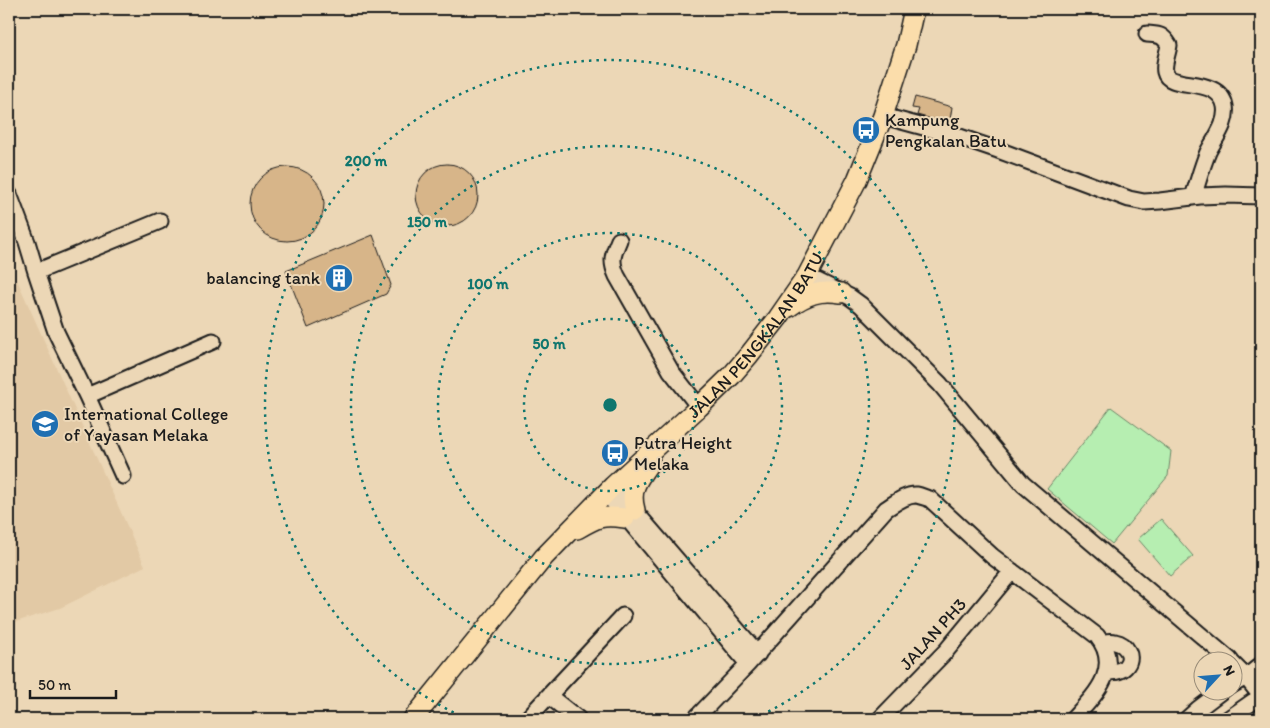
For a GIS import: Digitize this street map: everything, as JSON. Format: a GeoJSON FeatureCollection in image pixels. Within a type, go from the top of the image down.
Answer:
{"type":"FeatureCollection","features":[{"type":"Feature","properties":{"kind":"main road","name":"JALAN PENGKALAN BATU"},"geometry":{"type":"LineString","coordinates":[[413,719],[544,557],[609,489],[731,376],[778,318],[807,276],[857,180],[884,116],[906,45],[914,9]]}},
{"type":"Feature","properties":{"kind":"main road"},"geometry":{"type":"LineString","coordinates":[[778,318],[796,302],[811,294],[828,291],[841,292]]}},
{"type":"Feature","properties":{"kind":"main road"},"geometry":{"type":"LineString","coordinates":[[563,537],[597,518],[630,514],[636,482],[669,434]]}},
{"type":"Feature","properties":{"kind":"street"},"geometry":{"type":"LineString","coordinates":[[1146,34],[1161,35],[1169,45],[1164,68],[1165,74],[1169,79],[1210,88],[1218,93],[1225,106],[1225,116],[1222,125],[1216,140],[1208,152],[1193,197]]}},
{"type":"Feature","properties":{"kind":"street"},"geometry":{"type":"LineString","coordinates":[[884,116],[957,136],[1129,199],[1144,202],[1226,194],[1261,196]]}},
{"type":"Feature","properties":{"kind":"street"},"geometry":{"type":"LineString","coordinates":[[9,194],[28,242],[56,332],[123,476]]}},
{"type":"Feature","properties":{"kind":"street"},"geometry":{"type":"LineString","coordinates":[[36,272],[160,221]]}},
{"type":"Feature","properties":{"kind":"street"},"geometry":{"type":"LineString","coordinates":[[619,240],[612,262],[616,276],[667,364],[699,407]]}},
{"type":"Feature","properties":{"kind":"street"},"geometry":{"type":"LineString","coordinates":[[807,276],[861,304],[940,384],[1023,484],[1217,650]]}},
{"type":"Feature","properties":{"kind":"street"},"geometry":{"type":"LineString","coordinates":[[87,396],[213,341]]}},
{"type":"Feature","properties":{"kind":"street"},"geometry":{"type":"LineString","coordinates":[[609,489],[753,659]]}},
{"type":"Feature","properties":{"kind":"street"},"geometry":{"type":"LineString","coordinates":[[695,719],[753,659],[886,509],[908,496],[918,495],[930,499],[992,556],[1098,636],[1103,642],[1108,655],[1108,666],[1103,682],[1089,702],[1073,719]]}},
{"type":"Feature","properties":{"kind":"street","name":"JALAN PH3"},"geometry":{"type":"LineString","coordinates":[[880,719],[946,651],[1012,571]]}},
{"type":"Feature","properties":{"kind":"street"},"geometry":{"type":"LineString","coordinates":[[527,719],[623,616]]}},
{"type":"Feature","properties":{"kind":"street"},"geometry":{"type":"LineString","coordinates":[[1103,642],[1114,641],[1124,646],[1129,653],[1129,662],[1125,668],[1116,672],[1106,672]]}},
{"type":"Feature","properties":{"kind":"street"},"geometry":{"type":"LineString","coordinates":[[1242,679],[1261,665]]}},
{"type":"Feature","properties":{"kind":"street"},"geometry":{"type":"LineString","coordinates":[[1228,719],[1261,696],[1242,683]]}},
{"type":"Feature","properties":{"kind":"street"},"geometry":{"type":"LineString","coordinates":[[549,696],[578,719]]}},
{"type":"Feature","properties":{"kind":"street"},"geometry":{"type":"LineString","coordinates":[[1187,719],[1210,700]]}},
{"type":"Feature","properties":{"kind":"shaded area","name":"International College of Yayasan Melaka"},"geometry":{"type":"Polygon","coordinates":[[[17,280],[145,566],[60,608],[9,624],[9,282],[17,280]]]}},
{"type":"Feature","properties":{"kind":"green space"},"geometry":{"type":"Polygon","coordinates":[[[1111,407],[1171,451],[1168,476],[1112,544],[1047,489],[1111,407]]]}},
{"type":"Feature","properties":{"kind":"green space"},"geometry":{"type":"Polygon","coordinates":[[[1161,519],[1193,556],[1170,576],[1138,539],[1161,519]]]}},
{"type":"Feature","properties":{"kind":"building"},"geometry":{"type":"Polygon","coordinates":[[[915,97],[952,107],[950,120],[947,120],[946,123],[917,115],[919,109],[912,108],[915,97]]]}},
{"type":"Feature","properties":{"kind":"building"},"geometry":{"type":"Polygon","coordinates":[[[447,164],[464,169],[469,173],[473,178],[478,195],[473,212],[469,217],[464,221],[447,226],[430,221],[425,217],[421,212],[416,195],[421,178],[425,173],[430,169],[447,164]]]}},
{"type":"Feature","properties":{"kind":"building"},"geometry":{"type":"Polygon","coordinates":[[[287,167],[301,170],[313,178],[321,190],[324,204],[321,218],[313,230],[301,238],[287,241],[273,238],[261,230],[253,218],[250,204],[253,190],[261,178],[273,170],[287,167]]]}},
{"type":"Feature","properties":{"kind":"building","name":"balancing tank"},"geometry":{"type":"Polygon","coordinates":[[[373,235],[391,285],[386,294],[308,328],[286,271],[373,235]]]}},
{"type":"Feature","properties":{"kind":"place","name":"Kampung Pengkalan Batu"},"geometry":{"type":"Point","coordinates":[866,130]}},
{"type":"Feature","properties":{"kind":"place","name":"balancing tank"},"geometry":{"type":"Point","coordinates":[339,278]}},
{"type":"Feature","properties":{"kind":"place","name":"International College of Yayasan Melaka"},"geometry":{"type":"Point","coordinates":[45,424]}},
{"type":"Feature","properties":{"kind":"place","name":"Putra Height Melaka"},"geometry":{"type":"Point","coordinates":[615,453]}}]}
